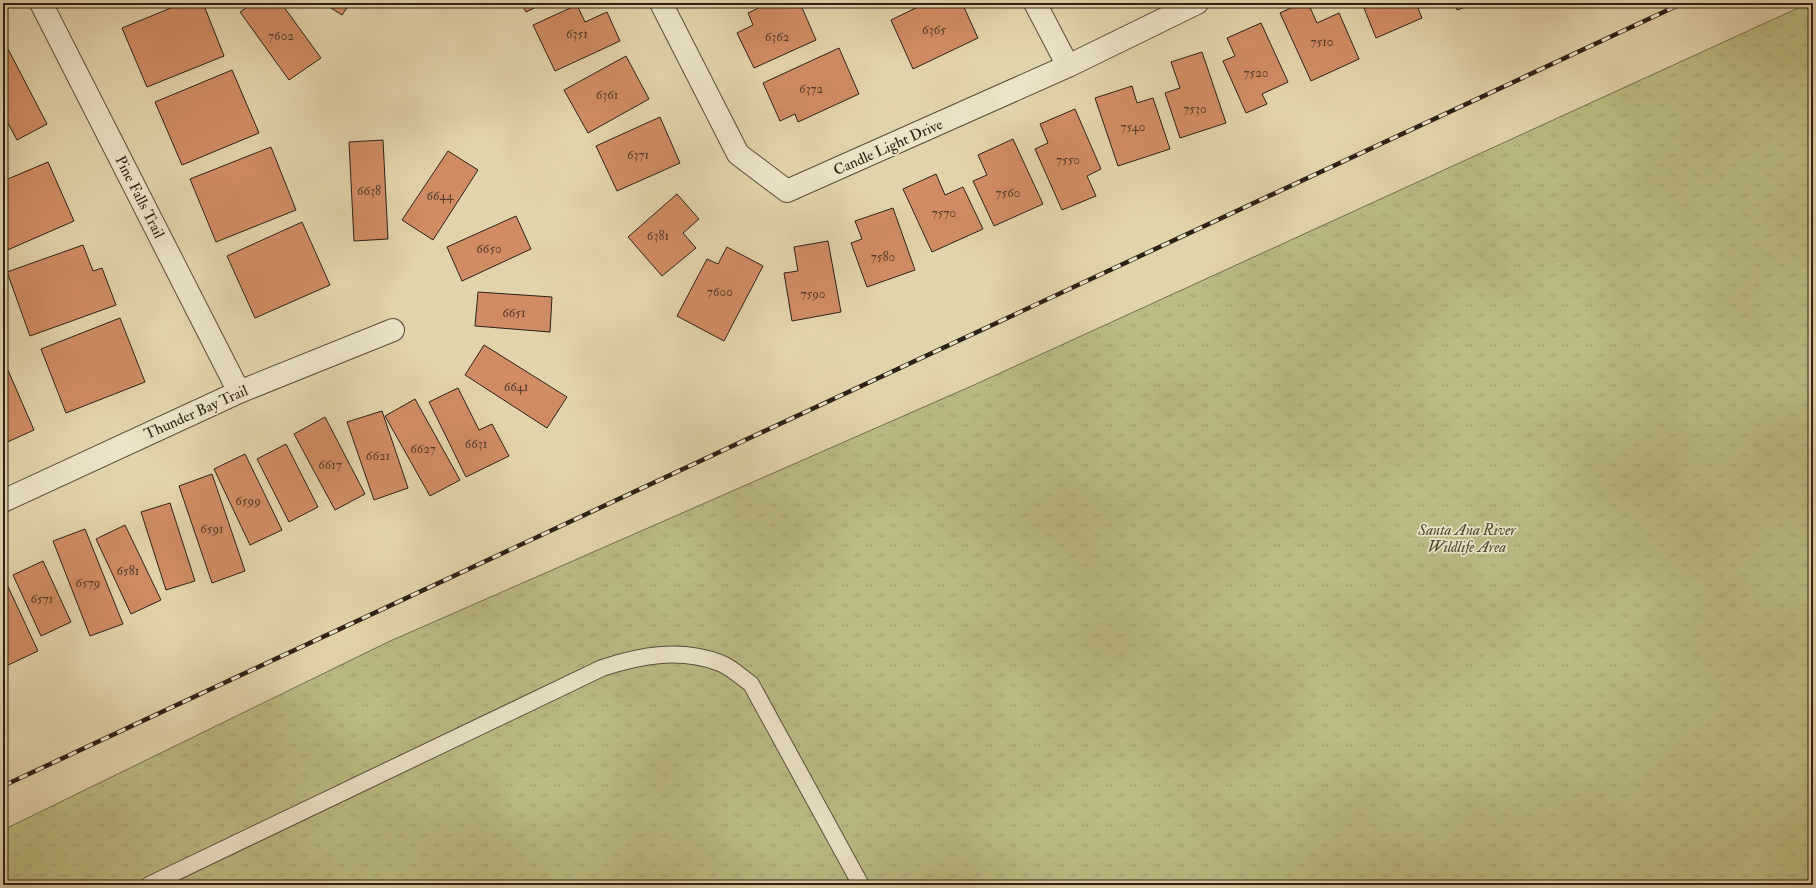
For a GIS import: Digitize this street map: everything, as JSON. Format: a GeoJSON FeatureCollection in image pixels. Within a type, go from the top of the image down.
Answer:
{"type":"FeatureCollection","features":[{"type":"Feature","properties":{"kind":"street","name":"Pine Falls Trail"},"geometry":{"type":"LineString","coordinates":[[41,3],[238,392]]}},
{"type":"Feature","properties":{"kind":"street","name":"Candle Light Drive"},"geometry":{"type":"LineString","coordinates":[[661,3],[738,154],[788,191],[1068,66],[1197,3]]}},
{"type":"Feature","properties":{"kind":"street"},"geometry":{"type":"LineString","coordinates":[[1035,3],[1068,66]]}},
{"type":"Feature","properties":{"kind":"street","name":"Thunder Bay Trail"},"geometry":{"type":"LineString","coordinates":[[3,501],[238,392],[393,330]]}},
{"type":"Feature","properties":{"kind":"lane"},"geometry":{"type":"LineString","coordinates":[[149,885],[602,668],[628,660],[656,655],[686,654],[721,663],[751,684],[861,885]]}},
{"type":"Feature","properties":{"kind":"green space","name":"Santa Ana River Wildlife Area"},"geometry":{"type":"Polygon","coordinates":[[[1809,3],[1813,3],[1813,885],[3,885],[3,830],[388,642],[974,385],[1809,3]]]}},
{"type":"Feature","properties":{"kind":"building"},"geometry":{"type":"Polygon","coordinates":[[[183,3],[203,3],[224,56],[147,87],[122,28],[183,3]]]}},
{"type":"Feature","properties":{"kind":"building"},"geometry":{"type":"Polygon","coordinates":[[[253,3],[281,3],[321,58],[289,80],[240,12],[253,3]]]}},
{"type":"Feature","properties":{"kind":"building"},"geometry":{"type":"Polygon","coordinates":[[[323,3],[350,3],[342,15],[323,3]]]}},
{"type":"Feature","properties":{"kind":"building"},"geometry":{"type":"Polygon","coordinates":[[[521,3],[545,3],[526,12],[521,3]]]}},
{"type":"Feature","properties":{"kind":"building"},"geometry":{"type":"Polygon","coordinates":[[[769,3],[800,3],[816,40],[754,68],[737,33],[753,25],[748,13],[769,3]]]}},
{"type":"Feature","properties":{"kind":"building"},"geometry":{"type":"Polygon","coordinates":[[[926,3],[962,3],[978,38],[913,69],[891,20],[926,3]]]}},
{"type":"Feature","properties":{"kind":"building"},"geometry":{"type":"Polygon","coordinates":[[[1302,3],[1308,3],[1317,23],[1339,13],[1359,59],[1311,81],[1280,13],[1302,3]]]}},
{"type":"Feature","properties":{"kind":"building"},"geometry":{"type":"Polygon","coordinates":[[[1362,3],[1416,3],[1422,18],[1376,38],[1362,3]]]}},
{"type":"Feature","properties":{"kind":"building"},"geometry":{"type":"Polygon","coordinates":[[[1455,3],[1477,3],[1457,10],[1455,3]]]}},
{"type":"Feature","properties":{"kind":"building"},"geometry":{"type":"Polygon","coordinates":[[[577,5],[585,22],[607,12],[620,41],[555,71],[533,25],[577,5]]]}},
{"type":"Feature","properties":{"kind":"building"},"geometry":{"type":"Polygon","coordinates":[[[1261,23],[1288,82],[1262,94],[1267,104],[1246,113],[1223,61],[1235,56],[1227,38],[1261,23]]]}},
{"type":"Feature","properties":{"kind":"building"},"geometry":{"type":"Polygon","coordinates":[[[839,48],[859,94],[798,122],[795,114],[780,121],[763,83],[839,48]]]}},
{"type":"Feature","properties":{"kind":"building"},"geometry":{"type":"Polygon","coordinates":[[[8,49],[47,124],[17,140],[3,114],[3,52],[8,49]]]}},
{"type":"Feature","properties":{"kind":"building"},"geometry":{"type":"Polygon","coordinates":[[[1202,52],[1226,123],[1180,138],[1165,93],[1180,88],[1171,62],[1202,52]]]}},
{"type":"Feature","properties":{"kind":"building"},"geometry":{"type":"Polygon","coordinates":[[[626,56],[649,99],[588,133],[564,90],[626,56]]]}},
{"type":"Feature","properties":{"kind":"building"},"geometry":{"type":"Polygon","coordinates":[[[232,70],[259,133],[182,165],[155,102],[232,70]]]}},
{"type":"Feature","properties":{"kind":"building"},"geometry":{"type":"Polygon","coordinates":[[[1132,86],[1137,103],[1153,98],[1170,149],[1118,166],[1095,98],[1132,86]]]}},
{"type":"Feature","properties":{"kind":"building"},"geometry":{"type":"Polygon","coordinates":[[[1075,109],[1101,169],[1087,176],[1096,196],[1062,210],[1035,149],[1048,143],[1040,124],[1075,109]]]}},
{"type":"Feature","properties":{"kind":"building"},"geometry":{"type":"Polygon","coordinates":[[[660,117],[680,163],[617,191],[596,146],[660,117]]]}},
{"type":"Feature","properties":{"kind":"building"},"geometry":{"type":"Polygon","coordinates":[[[3,132],[8,143],[3,146],[3,132]]]}},
{"type":"Feature","properties":{"kind":"building"},"geometry":{"type":"Polygon","coordinates":[[[1013,139],[1043,204],[994,226],[973,181],[987,175],[978,155],[1013,139]]]}},
{"type":"Feature","properties":{"kind":"building"},"geometry":{"type":"Polygon","coordinates":[[[383,140],[388,239],[354,241],[349,142],[383,140]]]}},
{"type":"Feature","properties":{"kind":"building"},"geometry":{"type":"Polygon","coordinates":[[[271,147],[296,210],[216,242],[190,179],[271,147]]]}},
{"type":"Feature","properties":{"kind":"building"},"geometry":{"type":"Polygon","coordinates":[[[448,151],[478,170],[433,240],[402,220],[448,151]]]}},
{"type":"Feature","properties":{"kind":"building"},"geometry":{"type":"Polygon","coordinates":[[[48,162],[74,221],[3,252],[3,181],[48,162]]]}},
{"type":"Feature","properties":{"kind":"building"},"geometry":{"type":"Polygon","coordinates":[[[936,174],[945,195],[963,187],[983,229],[932,252],[903,189],[936,174]]]}},
{"type":"Feature","properties":{"kind":"building"},"geometry":{"type":"Polygon","coordinates":[[[677,194],[699,219],[683,233],[696,248],[662,276],[628,237],[677,194]]]}},
{"type":"Feature","properties":{"kind":"building"},"geometry":{"type":"Polygon","coordinates":[[[893,208],[915,270],[867,287],[851,243],[862,239],[855,221],[893,208]]]}},
{"type":"Feature","properties":{"kind":"building"},"geometry":{"type":"Polygon","coordinates":[[[516,216],[531,249],[462,281],[447,247],[516,216]]]}},
{"type":"Feature","properties":{"kind":"building"},"geometry":{"type":"Polygon","coordinates":[[[302,222],[330,285],[255,318],[227,256],[302,222]]]}},
{"type":"Feature","properties":{"kind":"building"},"geometry":{"type":"Polygon","coordinates":[[[828,241],[841,312],[792,321],[784,273],[798,271],[794,247],[828,241]]]}},
{"type":"Feature","properties":{"kind":"building"},"geometry":{"type":"Polygon","coordinates":[[[83,245],[93,271],[102,268],[116,305],[30,336],[7,272],[83,245]]]}},
{"type":"Feature","properties":{"kind":"building"},"geometry":{"type":"Polygon","coordinates":[[[727,247],[763,266],[724,341],[677,316],[707,259],[718,264],[727,247]]]}},
{"type":"Feature","properties":{"kind":"building"},"geometry":{"type":"Polygon","coordinates":[[[478,292],[552,297],[550,332],[475,326],[478,292]]]}},
{"type":"Feature","properties":{"kind":"building"},"geometry":{"type":"Polygon","coordinates":[[[120,318],[145,382],[66,413],[41,349],[120,318]]]}},
{"type":"Feature","properties":{"kind":"building"},"geometry":{"type":"Polygon","coordinates":[[[484,345],[567,397],[547,428],[465,375],[484,345]]]}},
{"type":"Feature","properties":{"kind":"building"},"geometry":{"type":"Polygon","coordinates":[[[7,368],[34,430],[3,444],[3,369],[7,368]]]}},
{"type":"Feature","properties":{"kind":"building"},"geometry":{"type":"Polygon","coordinates":[[[458,388],[479,430],[492,424],[509,456],[466,477],[429,402],[458,388]]]}},
{"type":"Feature","properties":{"kind":"building"},"geometry":{"type":"Polygon","coordinates":[[[415,399],[460,480],[430,496],[385,416],[415,399]]]}},
{"type":"Feature","properties":{"kind":"building"},"geometry":{"type":"Polygon","coordinates":[[[382,411],[408,488],[374,500],[347,422],[382,411]]]}},
{"type":"Feature","properties":{"kind":"building"},"geometry":{"type":"Polygon","coordinates":[[[325,417],[365,494],[335,510],[294,434],[325,417]]]}},
{"type":"Feature","properties":{"kind":"building"},"geometry":{"type":"Polygon","coordinates":[[[286,444],[318,507],[289,522],[257,459],[286,444]]]}},
{"type":"Feature","properties":{"kind":"building"},"geometry":{"type":"Polygon","coordinates":[[[245,454],[282,530],[250,545],[214,469],[245,454]]]}},
{"type":"Feature","properties":{"kind":"building"},"geometry":{"type":"Polygon","coordinates":[[[212,474],[245,571],[212,583],[179,486],[212,474]]]}},
{"type":"Feature","properties":{"kind":"building"},"geometry":{"type":"Polygon","coordinates":[[[170,503],[195,581],[166,590],[141,512],[170,503]]]}},
{"type":"Feature","properties":{"kind":"building"},"geometry":{"type":"Polygon","coordinates":[[[125,525],[161,600],[131,614],[96,539],[125,525]]]}},
{"type":"Feature","properties":{"kind":"building"},"geometry":{"type":"Polygon","coordinates":[[[85,529],[123,624],[90,636],[53,541],[85,529]]]}},
{"type":"Feature","properties":{"kind":"building"},"geometry":{"type":"Polygon","coordinates":[[[43,561],[71,622],[41,636],[13,575],[43,561]]]}},
{"type":"Feature","properties":{"kind":"building"},"geometry":{"type":"Polygon","coordinates":[[[3,576],[38,651],[6,666],[3,659],[3,576]]]}},
{"type":"Feature","properties":{"kind":"railway"},"geometry":{"type":"LineString","coordinates":[[3,786],[1683,3]]}}]}
